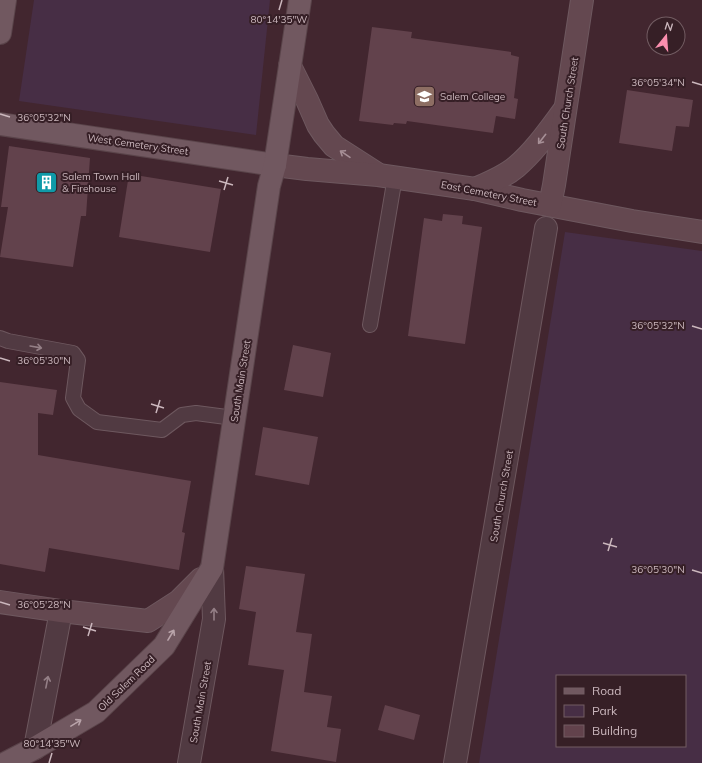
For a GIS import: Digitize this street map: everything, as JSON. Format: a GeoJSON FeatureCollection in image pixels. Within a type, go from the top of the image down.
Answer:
{"type":"FeatureCollection","features":[{"type":"Feature","properties":{"kind":"main road"},"geometry":{"type":"LineString","coordinates":[[0,33],[5,0]]}},
{"type":"Feature","properties":{"kind":"main road","name":"South Main Street"},"geometry":{"type":"LineString","coordinates":[[212,568],[269,186],[276,165],[300,0]]}},
{"type":"Feature","properties":{"kind":"main road","name":"West Cemetery Street"},"geometry":{"type":"LineString","coordinates":[[0,124],[276,165]]}},
{"type":"Feature","properties":{"kind":"main road","name":"Old Salem Road"},"geometry":{"type":"LineString","coordinates":[[6,763],[35,748],[96,712],[164,646],[212,568]]}},
{"type":"Feature","properties":{"kind":"street","name":"South Church Street"},"geometry":{"type":"LineString","coordinates":[[550,205],[582,0]]}},
{"type":"Feature","properties":{"kind":"street"},"geometry":{"type":"LineString","coordinates":[[290,66],[318,125],[334,146],[387,176]]}},
{"type":"Feature","properties":{"kind":"street"},"geometry":{"type":"LineString","coordinates":[[475,189],[495,181],[515,168],[531,152],[566,108]]}},
{"type":"Feature","properties":{"kind":"street","name":"East Cemetery Street"},"geometry":{"type":"LineString","coordinates":[[276,165],[387,176],[475,189],[632,221],[702,232]]}},
{"type":"Feature","properties":{"kind":"street","name":"South Church Street"},"geometry":{"type":"LineString","coordinates":[[455,763],[546,228]]}},
{"type":"Feature","properties":{"kind":"street"},"geometry":{"type":"LineString","coordinates":[[0,602],[148,621],[179,601],[212,568]]}},
{"type":"Feature","properties":{"kind":"street","name":"South Main Street"},"geometry":{"type":"LineString","coordinates":[[189,763],[214,619],[212,568]]}},
{"type":"Feature","properties":{"kind":"street"},"geometry":{"type":"LineString","coordinates":[[35,748],[61,611]]}},
{"type":"Feature","properties":{"kind":"lane"},"geometry":{"type":"LineString","coordinates":[[370,325],[387,176]]}},
{"type":"Feature","properties":{"kind":"lane"},"geometry":{"type":"LineString","coordinates":[[0,338],[8,341],[73,353],[78,360],[73,398],[80,409],[98,422],[162,430],[182,415],[196,413],[234,418]]}},
{"type":"Feature","properties":{"kind":"green space"},"geometry":{"type":"Polygon","coordinates":[[[34,0],[270,0],[256,135],[19,101],[34,0]]]}},
{"type":"Feature","properties":{"kind":"green space"},"geometry":{"type":"Polygon","coordinates":[[[565,232],[702,251],[702,763],[479,763],[565,232]]]}},
{"type":"Feature","properties":{"kind":"building"},"geometry":{"type":"Polygon","coordinates":[[[372,27],[412,32],[411,38],[511,52],[511,55],[519,57],[514,98],[518,99],[515,119],[496,116],[493,133],[407,121],[406,124],[394,123],[393,125],[359,121],[372,27]]]}},
{"type":"Feature","properties":{"kind":"building"},"geometry":{"type":"Polygon","coordinates":[[[627,90],[693,100],[689,127],[676,126],[672,151],[619,143],[627,90]]]}},
{"type":"Feature","properties":{"kind":"building"},"geometry":{"type":"Polygon","coordinates":[[[9,146],[90,158],[86,216],[81,216],[73,267],[0,257],[8,207],[1,207],[9,146]]]}},
{"type":"Feature","properties":{"kind":"building"},"geometry":{"type":"Polygon","coordinates":[[[129,174],[221,189],[210,252],[119,237],[129,174]]]}},
{"type":"Feature","properties":{"kind":"building"},"geometry":{"type":"Polygon","coordinates":[[[443,214],[463,216],[462,224],[482,227],[465,344],[408,336],[424,218],[442,221],[443,214]]]}},
{"type":"Feature","properties":{"kind":"building"},"geometry":{"type":"Polygon","coordinates":[[[293,345],[331,353],[323,397],[284,390],[293,345]]]}},
{"type":"Feature","properties":{"kind":"building"},"geometry":{"type":"Polygon","coordinates":[[[0,382],[57,390],[53,415],[38,413],[38,455],[191,481],[182,532],[185,533],[179,570],[49,548],[45,572],[0,564],[0,382]]]}},
{"type":"Feature","properties":{"kind":"building"},"geometry":{"type":"Polygon","coordinates":[[[263,427],[318,437],[309,485],[255,475],[263,427]]]}},
{"type":"Feature","properties":{"kind":"building"},"geometry":{"type":"Polygon","coordinates":[[[246,566],[305,574],[296,632],[312,634],[304,692],[332,696],[327,727],[341,729],[336,762],[271,751],[284,670],[248,665],[256,612],[239,609],[246,566]]]}},
{"type":"Feature","properties":{"kind":"building"},"geometry":{"type":"Polygon","coordinates":[[[385,705],[420,715],[414,740],[378,730],[385,705]]]}},
{"type":"Feature","properties":{"kind":"place","name":"Salem College"},"geometry":{"type":"Point","coordinates":[424,96]}},
{"type":"Feature","properties":{"kind":"place","name":"Salem Town Hall & Firehouse"},"geometry":{"type":"Point","coordinates":[46,182]}}]}
